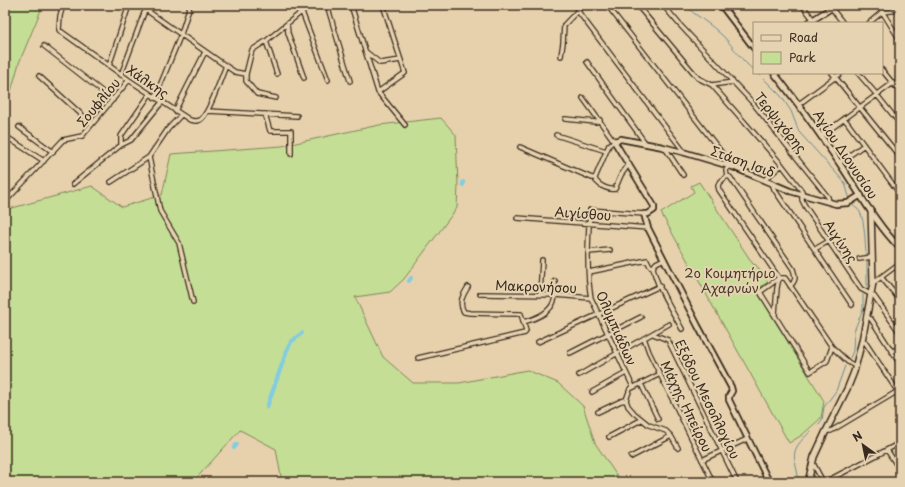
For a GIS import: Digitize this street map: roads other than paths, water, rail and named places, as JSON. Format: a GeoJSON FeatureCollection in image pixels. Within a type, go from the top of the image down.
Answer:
{"type":"FeatureCollection","features":[{"type":"Feature","properties":{"kind":"main road"},"geometry":{"type":"LineString","coordinates":[[808,482],[814,457],[848,387],[862,340],[873,283],[871,210]]}},
{"type":"Feature","properties":{"kind":"street","name":"Χάλκης"},"geometry":{"type":"LineString","coordinates":[[63,5],[60,16],[59,30],[155,98],[190,120],[201,120],[208,111]]}},
{"type":"Feature","properties":{"kind":"street"},"geometry":{"type":"LineString","coordinates":[[109,66],[129,5]]}},
{"type":"Feature","properties":{"kind":"street"},"geometry":{"type":"LineString","coordinates":[[139,5],[235,72],[246,74]]}},
{"type":"Feature","properties":{"kind":"street"},"geometry":{"type":"LineString","coordinates":[[121,74],[147,5]]}},
{"type":"Feature","properties":{"kind":"street"},"geometry":{"type":"LineString","coordinates":[[155,98],[181,34],[190,5]]}},
{"type":"Feature","properties":{"kind":"street"},"geometry":{"type":"LineString","coordinates":[[276,98],[257,94],[246,81],[246,74],[252,50],[266,41],[310,5]]}},
{"type":"Feature","properties":{"kind":"street"},"geometry":{"type":"LineString","coordinates":[[327,5],[350,81]]}},
{"type":"Feature","properties":{"kind":"street"},"geometry":{"type":"LineString","coordinates":[[351,5],[378,92],[405,125]]}},
{"type":"Feature","properties":{"kind":"street"},"geometry":{"type":"LineString","coordinates":[[378,92],[405,73],[383,5]]}},
{"type":"Feature","properties":{"kind":"street"},"geometry":{"type":"LineString","coordinates":[[561,56],[564,25],[583,5]]}},
{"type":"Feature","properties":{"kind":"street"},"geometry":{"type":"LineString","coordinates":[[607,5],[731,166],[726,170],[727,176],[730,177],[793,269],[796,276],[794,283],[790,286]]}},
{"type":"Feature","properties":{"kind":"street","name":"Αιγίνης"},"geometry":{"type":"LineString","coordinates":[[637,5],[698,78],[712,85],[782,165],[802,191],[802,200],[805,206],[861,290],[874,296],[900,334]]}},
{"type":"Feature","properties":{"kind":"street","name":"Τερψιχόρης"},"geometry":{"type":"LineString","coordinates":[[663,5],[734,82],[782,138],[828,197],[829,202]]}},
{"type":"Feature","properties":{"kind":"street"},"geometry":{"type":"LineString","coordinates":[[721,5],[753,47]]}},
{"type":"Feature","properties":{"kind":"street"},"geometry":{"type":"LineString","coordinates":[[802,5],[815,21],[830,7],[836,5]]}},
{"type":"Feature","properties":{"kind":"street"},"geometry":{"type":"LineString","coordinates":[[878,5],[900,40]]}},
{"type":"Feature","properties":{"kind":"street"},"geometry":{"type":"LineString","coordinates":[[830,7],[842,22]]}},
{"type":"Feature","properties":{"kind":"street"},"geometry":{"type":"LineString","coordinates":[[577,10],[686,153]]}},
{"type":"Feature","properties":{"kind":"street"},"geometry":{"type":"LineString","coordinates":[[870,22],[882,12],[900,10]]}},
{"type":"Feature","properties":{"kind":"street"},"geometry":{"type":"LineString","coordinates":[[302,12],[328,80]]}},
{"type":"Feature","properties":{"kind":"street"},"geometry":{"type":"LineString","coordinates":[[287,24],[288,33],[304,78]]}},
{"type":"Feature","properties":{"kind":"street"},"geometry":{"type":"LineString","coordinates":[[266,41],[277,74]]}},
{"type":"Feature","properties":{"kind":"street"},"geometry":{"type":"LineString","coordinates":[[44,46],[113,100]]}},
{"type":"Feature","properties":{"kind":"street"},"geometry":{"type":"LineString","coordinates":[[176,111],[205,52]]}},
{"type":"Feature","properties":{"kind":"street"},"geometry":{"type":"LineString","coordinates":[[366,52],[380,63],[401,60]]}},
{"type":"Feature","properties":{"kind":"street"},"geometry":{"type":"LineString","coordinates":[[587,62],[647,144]]}},
{"type":"Feature","properties":{"kind":"street"},"geometry":{"type":"LineString","coordinates":[[226,66],[208,111],[297,116]]}},
{"type":"Feature","properties":{"kind":"street"},"geometry":{"type":"LineString","coordinates":[[883,71],[900,92]]}},
{"type":"Feature","properties":{"kind":"street","name":"Αγίου Διονυσίου"},"geometry":{"type":"LineString","coordinates":[[775,74],[799,104],[871,210],[900,247]]}},
{"type":"Feature","properties":{"kind":"street"},"geometry":{"type":"LineString","coordinates":[[833,74],[900,157]]}},
{"type":"Feature","properties":{"kind":"street"},"geometry":{"type":"LineString","coordinates":[[799,104],[840,74]]}},
{"type":"Feature","properties":{"kind":"street"},"geometry":{"type":"LineString","coordinates":[[859,74],[878,95],[900,124]]}},
{"type":"Feature","properties":{"kind":"street"},"geometry":{"type":"LineString","coordinates":[[39,76],[92,124]]}},
{"type":"Feature","properties":{"kind":"street","name":"Σουφλίου"},"geometry":{"type":"LineString","coordinates":[[5,202],[63,140],[82,136],[129,80]]}},
{"type":"Feature","properties":{"kind":"street"},"geometry":{"type":"LineString","coordinates":[[712,85],[734,82]]}},
{"type":"Feature","properties":{"kind":"street"},"geometry":{"type":"LineString","coordinates":[[821,136],[893,83]]}},
{"type":"Feature","properties":{"kind":"street"},"geometry":{"type":"LineString","coordinates":[[120,145],[121,136],[150,94]]}},
{"type":"Feature","properties":{"kind":"street"},"geometry":{"type":"LineString","coordinates":[[584,98],[629,164],[655,208],[651,212],[644,214],[590,210],[589,223]]}},
{"type":"Feature","properties":{"kind":"street"},"geometry":{"type":"LineString","coordinates":[[73,184],[120,145],[131,140],[162,102]]}},
{"type":"Feature","properties":{"kind":"street"},"geometry":{"type":"LineString","coordinates":[[111,182],[149,157],[168,129],[181,114]]}},
{"type":"Feature","properties":{"kind":"street"},"geometry":{"type":"LineString","coordinates":[[265,114],[270,131],[291,131],[291,154]]}},
{"type":"Feature","properties":{"kind":"street"},"geometry":{"type":"LineString","coordinates":[[844,118],[900,194]]}},
{"type":"Feature","properties":{"kind":"street"},"geometry":{"type":"LineString","coordinates":[[565,119],[596,122],[600,120]]}},
{"type":"Feature","properties":{"kind":"street"},"geometry":{"type":"LineString","coordinates":[[19,127],[53,152]]}},
{"type":"Feature","properties":{"kind":"street"},"geometry":{"type":"LineString","coordinates":[[556,135],[606,152]]}},
{"type":"Feature","properties":{"kind":"street"},"geometry":{"type":"LineString","coordinates":[[5,136],[44,161]]}},
{"type":"Feature","properties":{"kind":"street","name":"Στάση Ισιδ"},"geometry":{"type":"LineString","coordinates":[[614,141],[621,139],[686,153],[731,166],[802,195],[842,205],[848,204],[861,195]]}},
{"type":"Feature","properties":{"kind":"street"},"geometry":{"type":"LineString","coordinates":[[595,178],[609,145],[614,141]]}},
{"type":"Feature","properties":{"kind":"street"},"geometry":{"type":"LineString","coordinates":[[839,163],[864,145]]}},
{"type":"Feature","properties":{"kind":"street"},"geometry":{"type":"LineString","coordinates":[[520,146],[595,178],[601,186],[609,189],[615,189],[621,174],[629,164]]}},
{"type":"Feature","properties":{"kind":"street"},"geometry":{"type":"LineString","coordinates":[[665,148],[682,175]]}},
{"type":"Feature","properties":{"kind":"street"},"geometry":{"type":"LineString","coordinates":[[149,157],[160,211],[179,243],[193,302]]}},
{"type":"Feature","properties":{"kind":"street"},"geometry":{"type":"LineString","coordinates":[[764,180],[782,165]]}},
{"type":"Feature","properties":{"kind":"street"},"geometry":{"type":"LineString","coordinates":[[727,176],[719,183],[719,190],[779,278],[775,316]]}},
{"type":"Feature","properties":{"kind":"street"},"geometry":{"type":"LineString","coordinates":[[772,183],[774,189],[852,305]]}},
{"type":"Feature","properties":{"kind":"street"},"geometry":{"type":"LineString","coordinates":[[644,214],[648,228],[731,387],[732,391],[729,396],[729,400],[769,482]]}},
{"type":"Feature","properties":{"kind":"street","name":"Αιγίσθου"},"geometry":{"type":"LineString","coordinates":[[517,218],[648,228]]}},
{"type":"Feature","properties":{"kind":"street","name":"Ολυμπιάδων"},"geometry":{"type":"LineString","coordinates":[[589,223],[589,286],[591,298],[609,333],[633,387]]}},
{"type":"Feature","properties":{"kind":"street"},"geometry":{"type":"LineString","coordinates":[[815,249],[829,241]]}},
{"type":"Feature","properties":{"kind":"street"},"geometry":{"type":"LineString","coordinates":[[589,252],[610,250]]}},
{"type":"Feature","properties":{"kind":"street"},"geometry":{"type":"LineString","coordinates":[[859,259],[872,257]]}},
{"type":"Feature","properties":{"kind":"street"},"geometry":{"type":"LineString","coordinates":[[653,267],[656,263],[664,259]]}},
{"type":"Feature","properties":{"kind":"street"},"geometry":{"type":"LineString","coordinates":[[540,295],[542,260]]}},
{"type":"Feature","properties":{"kind":"street"},"geometry":{"type":"LineString","coordinates":[[589,272],[647,260],[650,266],[653,267],[660,286],[682,329]]}},
{"type":"Feature","properties":{"kind":"street"},"geometry":{"type":"LineString","coordinates":[[873,283],[899,265]]}},
{"type":"Feature","properties":{"kind":"street"},"geometry":{"type":"LineString","coordinates":[[881,277],[900,300]]}},
{"type":"Feature","properties":{"kind":"street"},"geometry":{"type":"LineString","coordinates":[[832,347],[827,361],[810,372],[760,292],[779,278],[785,278],[832,347],[848,362],[855,366]]}},
{"type":"Feature","properties":{"kind":"street"},"geometry":{"type":"LineString","coordinates":[[523,322],[539,316],[548,310],[554,302],[555,281]]}},
{"type":"Feature","properties":{"kind":"street"},"geometry":{"type":"LineString","coordinates":[[538,342],[660,286]]}},
{"type":"Feature","properties":{"kind":"street"},"geometry":{"type":"LineString","coordinates":[[418,358],[525,333],[526,331],[520,314],[464,312],[461,308],[461,304],[468,287]]}},
{"type":"Feature","properties":{"kind":"street","name":"Μακρονήσου"},"geometry":{"type":"LineString","coordinates":[[480,294],[591,298]]}},
{"type":"Feature","properties":{"kind":"street"},"geometry":{"type":"LineString","coordinates":[[570,353],[640,317]]}},
{"type":"Feature","properties":{"kind":"street"},"geometry":{"type":"LineString","coordinates":[[867,317],[871,318],[900,364]]}},
{"type":"Feature","properties":{"kind":"street"},"geometry":{"type":"LineString","coordinates":[[579,375],[669,324]]}},
{"type":"Feature","properties":{"kind":"street","name":"Εξόδου Μεσολλογίου"},"geometry":{"type":"LineString","coordinates":[[652,334],[668,340],[737,482]]}},
{"type":"Feature","properties":{"kind":"street","name":"Μάχης Ηπείρου"},"geometry":{"type":"LineString","coordinates":[[644,338],[649,352],[713,482]]}},
{"type":"Feature","properties":{"kind":"street"},"geometry":{"type":"LineString","coordinates":[[826,431],[831,431],[899,393],[865,342],[862,340]]}},
{"type":"Feature","properties":{"kind":"street"},"geometry":{"type":"LineString","coordinates":[[892,352],[900,347]]}},
{"type":"Feature","properties":{"kind":"street"},"geometry":{"type":"LineString","coordinates":[[592,392],[626,373]]}},
{"type":"Feature","properties":{"kind":"street"},"geometry":{"type":"LineString","coordinates":[[660,374],[630,389],[626,400],[628,406],[640,420],[654,428],[666,431],[671,436],[678,448]]}},
{"type":"Feature","properties":{"kind":"street"},"geometry":{"type":"LineString","coordinates":[[641,384],[658,419]]}},
{"type":"Feature","properties":{"kind":"street"},"geometry":{"type":"LineString","coordinates":[[598,412],[626,400]]}},
{"type":"Feature","properties":{"kind":"street"},"geometry":{"type":"LineString","coordinates":[[609,437],[640,420]]}},
{"type":"Feature","properties":{"kind":"street"},"geometry":{"type":"LineString","coordinates":[[630,457],[671,436]]}},
{"type":"Feature","properties":{"kind":"street"},"geometry":{"type":"LineString","coordinates":[[702,460],[747,439]]}},
{"type":"Feature","properties":{"kind":"street"},"geometry":{"type":"LineString","coordinates":[[812,465],[814,465],[824,482],[900,443]]}},
{"type":"Feature","properties":{"kind":"street"},"geometry":{"type":"LineString","coordinates":[[887,450],[900,470]]}},
{"type":"Feature","properties":{"kind":"street"},"geometry":{"type":"LineString","coordinates":[[895,482],[900,479]]}},
{"type":"Feature","properties":{"kind":"waterway"},"geometry":{"type":"LineString","coordinates":[[684,5],[727,40],[745,62],[753,69]]}},
{"type":"Feature","properties":{"kind":"waterway"},"geometry":{"type":"LineString","coordinates":[[759,74],[781,96],[791,111],[799,132],[845,183],[850,200]]}},
{"type":"Feature","properties":{"kind":"waterway"},"geometry":{"type":"LineString","coordinates":[[851,203],[862,216],[866,254]]}},
{"type":"Feature","properties":{"kind":"waterway"},"geometry":{"type":"LineString","coordinates":[[867,261],[867,287]]}},
{"type":"Feature","properties":{"kind":"waterway"},"geometry":{"type":"LineString","coordinates":[[850,358],[853,351],[854,331],[863,309],[863,295]]}},
{"type":"Feature","properties":{"kind":"waterway"},"geometry":{"type":"LineString","coordinates":[[267,407],[287,350],[291,342],[302,333]]}},
{"type":"Feature","properties":{"kind":"waterway"},"geometry":{"type":"LineString","coordinates":[[818,425],[822,420],[824,407],[836,391],[845,366]]}},
{"type":"Feature","properties":{"kind":"waterway"},"geometry":{"type":"LineString","coordinates":[[799,482],[794,454],[798,444],[811,431]]}},
{"type":"Feature","properties":{"kind":"waterway"},"geometry":{"type":"LineString","coordinates":[[234,448],[237,444]]}},
{"type":"Feature","properties":{"kind":"park label","name":"2ο Κοιμητήριο Αχαρνών"},"geometry":{"type":"Point","coordinates":[730,280]}}]}
